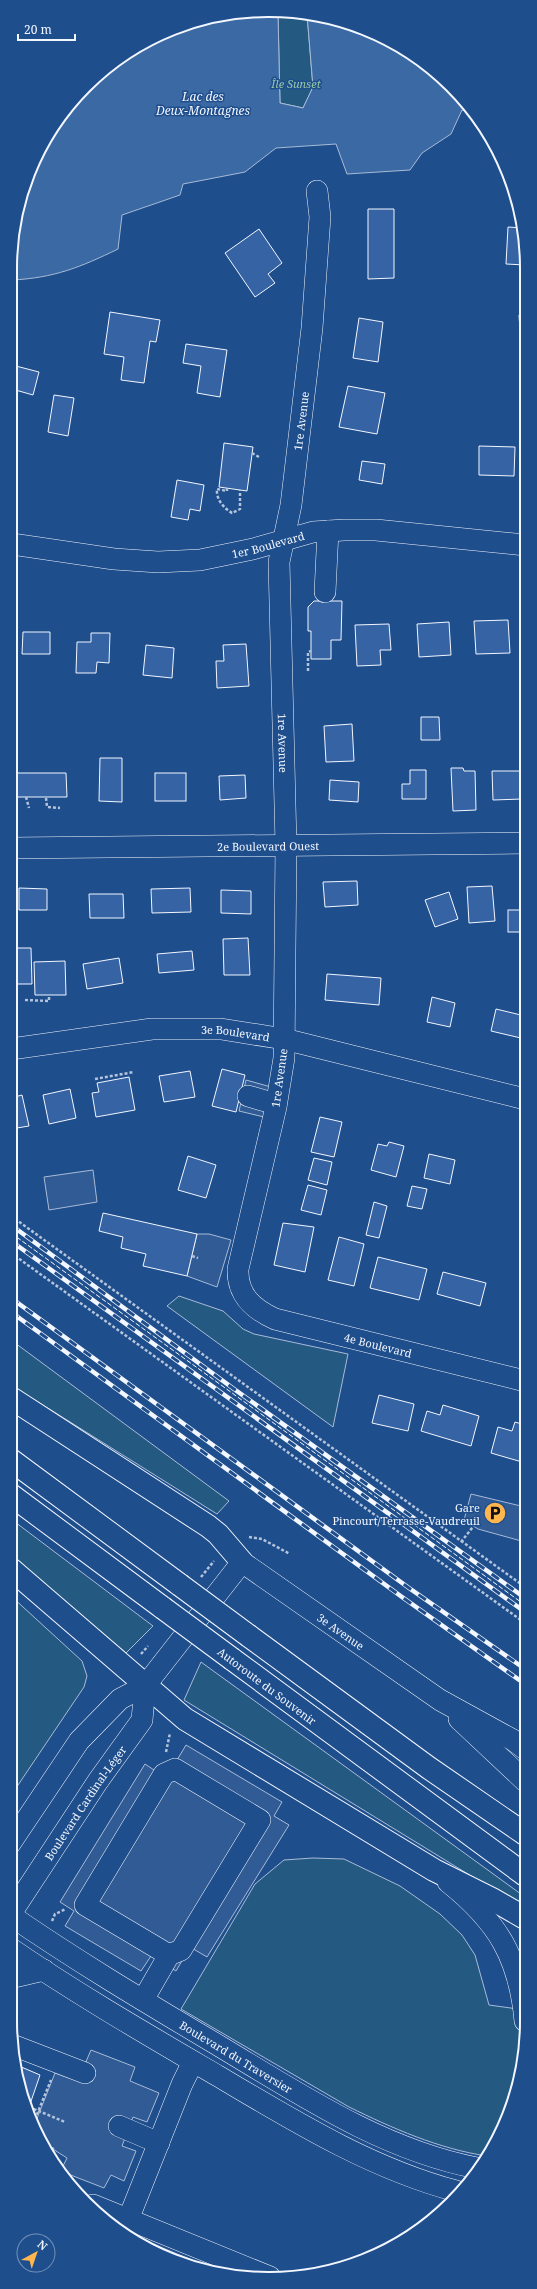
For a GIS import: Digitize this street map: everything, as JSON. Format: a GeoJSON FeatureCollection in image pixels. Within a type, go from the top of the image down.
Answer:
{"type":"FeatureCollection","features":[{"type":"Feature","properties":{"kind":"highway"},"geometry":{"type":"LineString","coordinates":[[17,1402],[208,1526],[218,1534],[242,1562]]}},
{"type":"Feature","properties":{"kind":"highway"},"geometry":{"type":"LineString","coordinates":[[17,1464],[428,1768],[520,1831]]}},
{"type":"Feature","properties":{"kind":"highway","name":"Autoroute du Souvenir"},"geometry":{"type":"LineString","coordinates":[[17,1499],[520,1871]]}},
{"type":"Feature","properties":{"kind":"highway"},"geometry":{"type":"LineString","coordinates":[[17,1574],[145,1686],[198,1728],[434,1870],[492,1899],[520,1915]]}},
{"type":"Feature","properties":{"kind":"street","name":"1re Avenue"},"geometry":{"type":"LineString","coordinates":[[241,1292],[238,1282],[238,1269],[282,1075],[284,1039],[286,846],[279,562],[291,505],[312,328],[320,217],[320,202],[317,191]]}},
{"type":"Feature","properties":{"kind":"street","name":"1er Boulevard"},"geometry":{"type":"LineString","coordinates":[[17,545],[114,559],[158,562],[200,560],[328,531],[376,530],[520,544]]}},
{"type":"Feature","properties":{"kind":"street"},"geometry":{"type":"LineString","coordinates":[[325,592],[328,531]]}},
{"type":"Feature","properties":{"kind":"street","name":"2e Boulevard Ouest"},"geometry":{"type":"LineString","coordinates":[[17,848],[520,843]]}},
{"type":"Feature","properties":{"kind":"street","name":"3e Boulevard"},"geometry":{"type":"LineString","coordinates":[[17,1048],[36,1046],[90,1036],[181,1027],[221,1029],[284,1039],[520,1098]]}},
{"type":"Feature","properties":{"kind":"street"},"geometry":{"type":"LineString","coordinates":[[248,1096],[276,1104]]}},
{"type":"Feature","properties":{"kind":"street","name":"4e Boulevard"},"geometry":{"type":"LineString","coordinates":[[241,1292],[254,1307],[264,1314],[293,1325],[520,1380]]}},
{"type":"Feature","properties":{"kind":"street"},"geometry":{"type":"LineString","coordinates":[[17,1834],[79,1742],[120,1699],[145,1686],[242,1562]]}},
{"type":"Feature","properties":{"kind":"street","name":"3e Avenue"},"geometry":{"type":"LineString","coordinates":[[242,1562],[440,1700],[520,1745]]}},
{"type":"Feature","properties":{"kind":"street","name":"Boulevard Cardinal-Léger"},"geometry":{"type":"LineString","coordinates":[[17,1904],[98,1781],[142,1720],[145,1686]]}},
{"type":"Feature","properties":{"kind":"street","name":"3e Avenue"},"geometry":{"type":"LineString","coordinates":[[440,1700],[520,1776]]}},
{"type":"Feature","properties":{"kind":"street"},"geometry":{"type":"LineString","coordinates":[[143,2000],[169,1955],[181,1950],[260,1820],[175,1768],[164,1774],[85,1905],[169,1955]]}},
{"type":"Feature","properties":{"kind":"street"},"geometry":{"type":"LineString","coordinates":[[434,1870],[480,1910],[496,1930],[506,1948],[518,1980],[520,1992]]}},
{"type":"Feature","properties":{"kind":"street","name":"Boulevard du Traversier"},"geometry":{"type":"LineString","coordinates":[[17,1920],[66,1953],[143,2000],[346,2120],[420,2152],[473,2167]]}},
{"type":"Feature","properties":{"kind":"street"},"geometry":{"type":"LineString","coordinates":[[17,1953],[193,2062],[335,2144],[401,2174],[454,2190]]}},
{"type":"Feature","properties":{"kind":"street"},"geometry":{"type":"LineString","coordinates":[[17,1976],[44,1970]]}},
{"type":"Feature","properties":{"kind":"street"},"geometry":{"type":"LineString","coordinates":[[19,2047],[85,2073]]}},
{"type":"Feature","properties":{"kind":"street"},"geometry":{"type":"LineString","coordinates":[[128,2220],[186,2074],[193,2062]]}},
{"type":"Feature","properties":{"kind":"street"},"geometry":{"type":"LineString","coordinates":[[119,2126],[158,2143]]}},
{"type":"Feature","properties":{"kind":"street"},"geometry":{"type":"LineString","coordinates":[[102,2209],[256,2271]]}},
{"type":"Feature","properties":{"kind":"path"},"geometry":{"type":"LineString","coordinates":[[252,453],[259,457]]}},
{"type":"Feature","properties":{"kind":"path"},"geometry":{"type":"LineString","coordinates":[[227,488],[227,490],[217,489],[217,493],[224,508],[232,513],[240,509],[240,490]]}},
{"type":"Feature","properties":{"kind":"path"},"geometry":{"type":"LineString","coordinates":[[308,671],[308,652],[311,652]]}},
{"type":"Feature","properties":{"kind":"path"},"geometry":{"type":"LineString","coordinates":[[26,797],[29,808]]}},
{"type":"Feature","properties":{"kind":"path"},"geometry":{"type":"LineString","coordinates":[[46,798],[47,807],[60,808]]}},
{"type":"Feature","properties":{"kind":"path"},"geometry":{"type":"LineString","coordinates":[[25,1000],[50,1002],[49,995]]}},
{"type":"Feature","properties":{"kind":"path"},"geometry":{"type":"LineString","coordinates":[[95,1079],[134,1072]]}},
{"type":"Feature","properties":{"kind":"path"},"geometry":{"type":"LineString","coordinates":[[17,1220],[520,1583]]}},
{"type":"Feature","properties":{"kind":"path"},"geometry":{"type":"LineString","coordinates":[[192,1256],[198,1258]]}},
{"type":"Feature","properties":{"kind":"path"},"geometry":{"type":"LineString","coordinates":[[17,1257],[520,1619]]}},
{"type":"Feature","properties":{"kind":"path"},"geometry":{"type":"LineString","coordinates":[[461,1542],[476,1523]]}},
{"type":"Feature","properties":{"kind":"path"},"geometry":{"type":"LineString","coordinates":[[242,1538],[262,1539],[290,1554]]}},
{"type":"Feature","properties":{"kind":"path"},"geometry":{"type":"LineString","coordinates":[[36,2117],[52,2077]]}},
{"type":"Feature","properties":{"kind":"path"},"geometry":{"type":"LineString","coordinates":[[33,2109],[65,2122]]}},
{"type":"Feature","properties":{"kind":"green space","name":"Île Sunset"},"geometry":{"type":"Polygon","coordinates":[[[278,18],[308,20],[313,87],[303,108],[280,103],[278,18]]]}},
{"type":"Feature","properties":{"kind":"green space"},"geometry":{"type":"Polygon","coordinates":[[[179,1296],[223,1311],[243,1329],[254,1334],[348,1354],[333,1427],[167,1306],[179,1296]]]}},
{"type":"Feature","properties":{"kind":"green space"},"geometry":{"type":"Polygon","coordinates":[[[17,1344],[229,1501],[217,1514],[17,1389],[17,1344]]]}},
{"type":"Feature","properties":{"kind":"green space"},"geometry":{"type":"Polygon","coordinates":[[[17,1524],[153,1626],[126,1653],[17,1560],[17,1524]]]}},
{"type":"Feature","properties":{"kind":"green space"},"geometry":{"type":"Polygon","coordinates":[[[17,1601],[82,1661],[87,1676],[84,1687],[17,1787],[17,1601]]]}},
{"type":"Feature","properties":{"kind":"green space"},"geometry":{"type":"Polygon","coordinates":[[[201,1662],[520,1893],[520,1906],[184,1700],[201,1662]]]}},
{"type":"Feature","properties":{"kind":"green space"},"geometry":{"type":"Polygon","coordinates":[[[313,1858],[344,1859],[400,1886],[440,1914],[462,1935],[475,1955],[489,2005],[520,2009],[518,2053],[507,2101],[494,2132],[481,2155],[469,2153],[416,2137],[365,2115],[181,2009],[255,1884],[284,1860],[313,1858]]]}},
{"type":"Feature","properties":{"kind":"shaded area"},"geometry":{"type":"Polygon","coordinates":[[[246,1080],[271,1087],[264,1117],[239,1111],[246,1080]]]}},
{"type":"Feature","properties":{"kind":"shaded area"},"geometry":{"type":"Polygon","coordinates":[[[93,1170],[97,1202],[49,1210],[44,1177],[93,1170]]]}},
{"type":"Feature","properties":{"kind":"shaded area"},"geometry":{"type":"Polygon","coordinates":[[[197,1234],[209,1234],[231,1240],[217,1287],[187,1276],[197,1234]]]}},
{"type":"Feature","properties":{"kind":"shaded area","name":"Gare Pincourt/Terrasse-Vaudreuil"},"geometry":{"type":"Polygon","coordinates":[[[471,1494],[520,1506],[520,1541],[478,1529],[464,1520],[471,1494]]]}},
{"type":"Feature","properties":{"kind":"shaded area"},"geometry":{"type":"Polygon","coordinates":[[[186,1745],[282,1802],[274,1816],[289,1825],[207,1957],[190,1947],[176,1971],[151,1956],[141,1971],[65,1926],[74,1911],[60,1902],[145,1764],[157,1772],[177,1760],[186,1745]]]}},
{"type":"Feature","properties":{"kind":"shaded area"},"geometry":{"type":"Polygon","coordinates":[[[91,2050],[135,2067],[130,2081],[159,2093],[147,2122],[133,2117],[122,2146],[136,2151],[124,2181],[111,2175],[104,2188],[69,2175],[63,2166],[67,2158],[53,2149],[37,2119],[55,2073],[69,2078],[85,2064],[91,2050]]]}},
{"type":"Feature","properties":{"kind":"shaded area"},"geometry":{"type":"Polygon","coordinates":[[[155,2245],[192,2260],[172,2253],[155,2245]]]}},
{"type":"Feature","properties":{"kind":"water","name":"Lac des Deux-Montagnes"},"geometry":{"type":"Polygon","coordinates":[[[278,18],[280,103],[303,108],[313,87],[308,20],[334,26],[365,36],[408,59],[434,79],[465,111],[462,110],[451,134],[422,153],[410,170],[347,174],[336,144],[276,148],[245,172],[183,184],[180,195],[122,215],[118,249],[67,270],[27,279],[17,280],[19,236],[22,219],[36,172],[59,129],[79,103],[115,69],[129,59],[172,36],[203,26],[236,19],[278,18]]]}},
{"type":"Feature","properties":{"kind":"building"},"geometry":{"type":"Polygon","coordinates":[[[368,209],[394,209],[394,278],[368,279],[368,209]]]}},
{"type":"Feature","properties":{"kind":"building"},"geometry":{"type":"Polygon","coordinates":[[[508,227],[517,228],[520,265],[506,264],[508,227]]]}},
{"type":"Feature","properties":{"kind":"building"},"geometry":{"type":"Polygon","coordinates":[[[259,229],[282,263],[268,274],[275,283],[255,297],[225,253],[259,229]]]}},
{"type":"Feature","properties":{"kind":"building"},"geometry":{"type":"Polygon","coordinates":[[[110,312],[160,320],[156,342],[150,341],[144,383],[121,380],[124,357],[104,354],[110,312]]]}},
{"type":"Feature","properties":{"kind":"building"},"geometry":{"type":"Polygon","coordinates":[[[359,318],[383,322],[378,362],[353,358],[359,318]]]}},
{"type":"Feature","properties":{"kind":"building"},"geometry":{"type":"Polygon","coordinates":[[[186,344],[227,350],[220,397],[197,393],[201,366],[183,363],[186,344]]]}},
{"type":"Feature","properties":{"kind":"building"},"geometry":{"type":"Polygon","coordinates":[[[17,366],[39,372],[33,395],[17,390],[17,366]]]}},
{"type":"Feature","properties":{"kind":"building"},"geometry":{"type":"Polygon","coordinates":[[[348,386],[385,393],[377,434],[339,427],[348,386]]]}},
{"type":"Feature","properties":{"kind":"building"},"geometry":{"type":"Polygon","coordinates":[[[54,395],[74,398],[68,436],[48,432],[54,395]]]}},
{"type":"Feature","properties":{"kind":"building"},"geometry":{"type":"Polygon","coordinates":[[[224,443],[253,447],[247,491],[219,487],[224,443]]]}},
{"type":"Feature","properties":{"kind":"building"},"geometry":{"type":"Polygon","coordinates":[[[479,446],[515,447],[514,476],[479,475],[479,446]]]}},
{"type":"Feature","properties":{"kind":"building"},"geometry":{"type":"Polygon","coordinates":[[[362,461],[385,464],[382,484],[359,480],[362,461]]]}},
{"type":"Feature","properties":{"kind":"building"},"geometry":{"type":"Polygon","coordinates":[[[177,480],[204,485],[200,511],[190,509],[188,520],[171,517],[177,480]]]}},
{"type":"Feature","properties":{"kind":"building"},"geometry":{"type":"Polygon","coordinates":[[[314,601],[342,601],[341,640],[331,640],[331,659],[311,659],[311,631],[308,631],[308,607],[314,601]]]}},
{"type":"Feature","properties":{"kind":"building"},"geometry":{"type":"Polygon","coordinates":[[[508,620],[510,653],[476,654],[474,621],[508,620]]]}},
{"type":"Feature","properties":{"kind":"building"},"geometry":{"type":"Polygon","coordinates":[[[449,622],[451,655],[419,657],[417,624],[449,622]]]}},
{"type":"Feature","properties":{"kind":"building"},"geometry":{"type":"Polygon","coordinates":[[[389,624],[391,650],[380,650],[381,665],[357,666],[355,625],[389,624]]]}},
{"type":"Feature","properties":{"kind":"building"},"geometry":{"type":"Polygon","coordinates":[[[23,632],[50,632],[50,654],[22,654],[23,632]]]}},
{"type":"Feature","properties":{"kind":"building"},"geometry":{"type":"Polygon","coordinates":[[[91,633],[110,633],[109,663],[97,662],[96,673],[76,673],[77,642],[91,642],[91,633]]]}},
{"type":"Feature","properties":{"kind":"building"},"geometry":{"type":"Polygon","coordinates":[[[246,644],[249,686],[217,688],[216,661],[224,661],[223,645],[246,644]]]}},
{"type":"Feature","properties":{"kind":"building"},"geometry":{"type":"Polygon","coordinates":[[[146,645],[174,648],[172,678],[143,675],[146,645]]]}},
{"type":"Feature","properties":{"kind":"building"},"geometry":{"type":"Polygon","coordinates":[[[421,717],[439,717],[440,740],[421,740],[421,717]]]}},
{"type":"Feature","properties":{"kind":"building"},"geometry":{"type":"Polygon","coordinates":[[[352,724],[354,761],[326,762],[324,726],[352,724]]]}},
{"type":"Feature","properties":{"kind":"building"},"geometry":{"type":"Polygon","coordinates":[[[100,758],[122,758],[122,802],[99,801],[100,758]]]}},
{"type":"Feature","properties":{"kind":"building"},"geometry":{"type":"Polygon","coordinates":[[[451,768],[463,768],[464,771],[475,771],[476,810],[453,811],[451,768]]]}},
{"type":"Feature","properties":{"kind":"building"},"geometry":{"type":"Polygon","coordinates":[[[410,770],[426,770],[426,799],[402,799],[402,784],[410,784],[410,770]]]}},
{"type":"Feature","properties":{"kind":"building"},"geometry":{"type":"Polygon","coordinates":[[[492,771],[520,771],[520,799],[493,800],[492,771]]]}},
{"type":"Feature","properties":{"kind":"building"},"geometry":{"type":"Polygon","coordinates":[[[17,773],[66,773],[67,797],[17,797],[17,773]]]}},
{"type":"Feature","properties":{"kind":"building"},"geometry":{"type":"Polygon","coordinates":[[[155,773],[186,773],[186,801],[155,801],[155,773]]]}},
{"type":"Feature","properties":{"kind":"building"},"geometry":{"type":"Polygon","coordinates":[[[245,775],[246,798],[220,800],[219,776],[245,775]]]}},
{"type":"Feature","properties":{"kind":"building"},"geometry":{"type":"Polygon","coordinates":[[[330,780],[359,782],[358,802],[329,800],[330,780]]]}},
{"type":"Feature","properties":{"kind":"building"},"geometry":{"type":"Polygon","coordinates":[[[357,881],[358,905],[325,907],[323,882],[357,881]]]}},
{"type":"Feature","properties":{"kind":"building"},"geometry":{"type":"Polygon","coordinates":[[[492,886],[495,921],[469,923],[467,887],[492,886]]]}},
{"type":"Feature","properties":{"kind":"building"},"geometry":{"type":"Polygon","coordinates":[[[19,888],[47,889],[47,910],[19,910],[19,888]]]}},
{"type":"Feature","properties":{"kind":"building"},"geometry":{"type":"Polygon","coordinates":[[[190,888],[191,912],[152,913],[151,889],[190,888]]]}},
{"type":"Feature","properties":{"kind":"building"},"geometry":{"type":"Polygon","coordinates":[[[221,890],[251,891],[251,914],[221,913],[221,890]]]}},
{"type":"Feature","properties":{"kind":"building"},"geometry":{"type":"Polygon","coordinates":[[[449,892],[458,919],[435,927],[425,900],[449,892]]]}},
{"type":"Feature","properties":{"kind":"building"},"geometry":{"type":"Polygon","coordinates":[[[89,894],[123,894],[124,918],[90,918],[89,894]]]}},
{"type":"Feature","properties":{"kind":"building"},"geometry":{"type":"Polygon","coordinates":[[[508,910],[520,910],[520,932],[508,932],[508,910]]]}},
{"type":"Feature","properties":{"kind":"building"},"geometry":{"type":"Polygon","coordinates":[[[248,938],[250,975],[224,975],[223,939],[248,938]]]}},
{"type":"Feature","properties":{"kind":"building"},"geometry":{"type":"Polygon","coordinates":[[[17,948],[31,948],[32,984],[17,984],[17,948]]]}},
{"type":"Feature","properties":{"kind":"building"},"geometry":{"type":"Polygon","coordinates":[[[192,951],[194,970],[159,973],[157,954],[192,951]]]}},
{"type":"Feature","properties":{"kind":"building"},"geometry":{"type":"Polygon","coordinates":[[[119,958],[123,983],[87,989],[83,964],[119,958]]]}},
{"type":"Feature","properties":{"kind":"building"},"geometry":{"type":"Polygon","coordinates":[[[65,961],[66,995],[35,995],[34,962],[65,961]]]}},
{"type":"Feature","properties":{"kind":"building"},"geometry":{"type":"Polygon","coordinates":[[[327,974],[381,978],[379,1005],[325,1000],[327,974]]]}},
{"type":"Feature","properties":{"kind":"building"},"geometry":{"type":"Polygon","coordinates":[[[432,997],[455,1003],[450,1027],[427,1022],[432,997]]]}},
{"type":"Feature","properties":{"kind":"building"},"geometry":{"type":"Polygon","coordinates":[[[496,1009],[520,1015],[520,1038],[491,1031],[496,1009]]]}},
{"type":"Feature","properties":{"kind":"building"},"geometry":{"type":"Polygon","coordinates":[[[222,1069],[245,1075],[236,1112],[212,1106],[222,1069]]]}},
{"type":"Feature","properties":{"kind":"building"},"geometry":{"type":"Polygon","coordinates":[[[190,1071],[195,1097],[164,1102],[159,1076],[190,1071]]]}},
{"type":"Feature","properties":{"kind":"building"},"geometry":{"type":"Polygon","coordinates":[[[129,1077],[135,1110],[96,1117],[92,1093],[99,1092],[97,1083],[129,1077]]]}},
{"type":"Feature","properties":{"kind":"building"},"geometry":{"type":"Polygon","coordinates":[[[70,1089],[76,1118],[49,1124],[43,1095],[70,1089]]]}},
{"type":"Feature","properties":{"kind":"building"},"geometry":{"type":"Polygon","coordinates":[[[22,1095],[29,1126],[17,1128],[17,1096],[22,1095]]]}},
{"type":"Feature","properties":{"kind":"building"},"geometry":{"type":"Polygon","coordinates":[[[320,1117],[342,1122],[334,1157],[311,1152],[320,1117]]]}},
{"type":"Feature","properties":{"kind":"building"},"geometry":{"type":"Polygon","coordinates":[[[389,1142],[404,1146],[396,1177],[371,1170],[378,1144],[387,1146],[389,1142]]]}},
{"type":"Feature","properties":{"kind":"building"},"geometry":{"type":"Polygon","coordinates":[[[429,1154],[455,1160],[450,1184],[424,1178],[429,1154]]]}},
{"type":"Feature","properties":{"kind":"building"},"geometry":{"type":"Polygon","coordinates":[[[188,1156],[216,1165],[206,1198],[178,1190],[188,1156]]]}},
{"type":"Feature","properties":{"kind":"building"},"geometry":{"type":"Polygon","coordinates":[[[314,1158],[332,1162],[327,1185],[308,1180],[314,1158]]]}},
{"type":"Feature","properties":{"kind":"building"},"geometry":{"type":"Polygon","coordinates":[[[308,1185],[327,1190],[321,1215],[301,1210],[308,1185]]]}},
{"type":"Feature","properties":{"kind":"building"},"geometry":{"type":"Polygon","coordinates":[[[412,1186],[427,1189],[422,1209],[407,1206],[412,1186]]]}},
{"type":"Feature","properties":{"kind":"building"},"geometry":{"type":"Polygon","coordinates":[[[374,1202],[387,1206],[379,1238],[366,1235],[374,1202]]]}},
{"type":"Feature","properties":{"kind":"building"},"geometry":{"type":"Polygon","coordinates":[[[103,1213],[197,1234],[187,1276],[143,1266],[146,1254],[121,1248],[123,1237],[99,1231],[103,1213]]]}},
{"type":"Feature","properties":{"kind":"building"},"geometry":{"type":"Polygon","coordinates":[[[283,1223],[314,1227],[305,1272],[274,1265],[283,1223]]]}},
{"type":"Feature","properties":{"kind":"building"},"geometry":{"type":"Polygon","coordinates":[[[339,1237],[364,1244],[354,1286],[328,1280],[339,1237]]]}},
{"type":"Feature","properties":{"kind":"building"},"geometry":{"type":"Polygon","coordinates":[[[378,1257],[427,1269],[419,1300],[370,1288],[378,1257]]]}},
{"type":"Feature","properties":{"kind":"building"},"geometry":{"type":"Polygon","coordinates":[[[443,1272],[486,1283],[480,1306],[437,1294],[443,1272]]]}},
{"type":"Feature","properties":{"kind":"building"},"geometry":{"type":"Polygon","coordinates":[[[379,1395],[414,1404],[408,1431],[372,1423],[379,1395]]]}},
{"type":"Feature","properties":{"kind":"building"},"geometry":{"type":"Polygon","coordinates":[[[443,1405],[479,1416],[471,1446],[421,1431],[427,1411],[440,1415],[443,1405]]]}},
{"type":"Feature","properties":{"kind":"building"},"geometry":{"type":"Polygon","coordinates":[[[515,1422],[520,1424],[520,1461],[491,1453],[498,1427],[512,1431],[515,1422]]]}},
{"type":"Feature","properties":{"kind":"building"},"geometry":{"type":"Polygon","coordinates":[[[21,2067],[40,2075],[31,2103],[21,2067]]]}},
{"type":"Feature","properties":{"kind":"railway"},"geometry":{"type":"LineString","coordinates":[[17,1229],[234,1389],[520,1594]]}},
{"type":"Feature","properties":{"kind":"railway"},"geometry":{"type":"LineString","coordinates":[[17,1245],[520,1608]]}},
{"type":"Feature","properties":{"kind":"railway"},"geometry":{"type":"LineString","coordinates":[[17,1302],[409,1588],[520,1666]]}},
{"type":"Feature","properties":{"kind":"railway"},"geometry":{"type":"LineString","coordinates":[[17,1316],[402,1597],[520,1680]]}},
{"type":"Feature","properties":{"kind":"fence"},"geometry":{"type":"LineString","coordinates":[[17,1237],[520,1601]]}},
{"type":"Feature","properties":{"kind":"place","name":"Gare Pincourt/Terrasse-Vaudreuil"},"geometry":{"type":"Point","coordinates":[495,1513]}}]}
